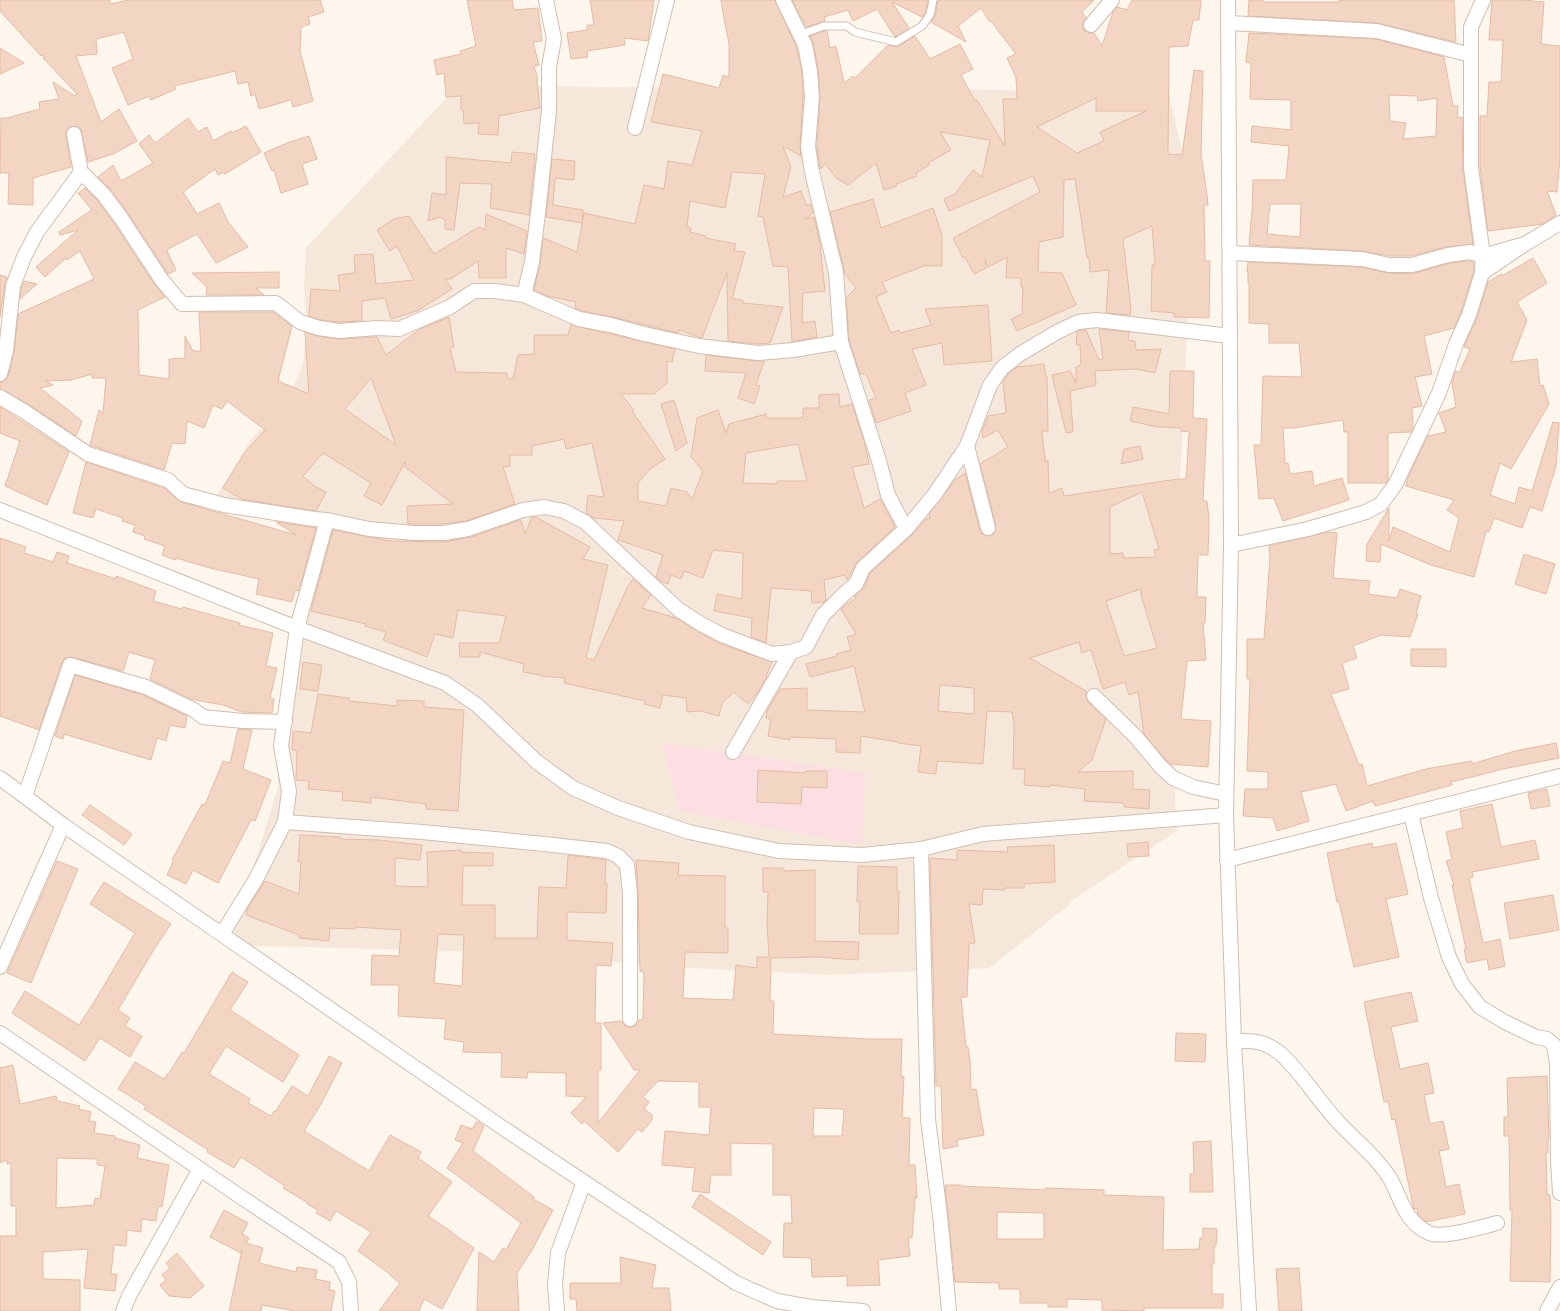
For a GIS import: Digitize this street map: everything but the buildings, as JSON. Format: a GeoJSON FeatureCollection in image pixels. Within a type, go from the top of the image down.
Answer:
{"type":"FeatureCollection","features":[{"type":"Feature","properties":{"kind":"street"},"geometry":{"type":"LineString","coordinates":[[524,295],[532,262],[549,110],[549,67],[554,38],[546,0]]}},
{"type":"Feature","properties":{"kind":"street"},"geometry":{"type":"LineString","coordinates":[[635,128],[667,0]]}},
{"type":"Feature","properties":{"kind":"street"},"geometry":{"type":"LineString","coordinates":[[783,0],[805,45],[810,71],[812,97],[808,147],[812,172],[836,272],[841,342],[879,461],[888,495],[906,529]]}},
{"type":"Feature","properties":{"kind":"street"},"geometry":{"type":"LineString","coordinates":[[1091,25],[1112,0]]}},
{"type":"Feature","properties":{"kind":"street"},"geometry":{"type":"LineString","coordinates":[[1228,0],[1231,545],[1226,814],[1234,1040],[1249,1311]]}},
{"type":"Feature","properties":{"kind":"street"},"geometry":{"type":"LineString","coordinates":[[1231,545],[1308,529],[1366,512],[1381,504],[1395,485],[1439,393],[1456,344],[1469,315],[1482,273],[1483,256],[1471,168],[1471,27],[1483,0]]}},
{"type":"Feature","properties":{"kind":"street"},"geometry":{"type":"LineString","coordinates":[[1228,23],[1377,31],[1471,55]]}},
{"type":"Feature","properties":{"kind":"street"},"geometry":{"type":"LineString","coordinates":[[74,134],[81,172],[104,195],[161,279],[182,304],[276,302],[300,322],[319,328],[339,331],[377,328],[399,329],[450,307],[474,291],[495,291],[524,295],[579,319],[699,346],[758,353],[793,350],[841,342]]}},
{"type":"Feature","properties":{"kind":"street"},"geometry":{"type":"LineString","coordinates":[[0,374],[13,286],[24,257],[37,232],[81,172]]}},
{"type":"Feature","properties":{"kind":"street"},"geometry":{"type":"LineString","coordinates":[[1482,273],[1525,244],[1560,223]]}},
{"type":"Feature","properties":{"kind":"street"},"geometry":{"type":"LineString","coordinates":[[1230,253],[1362,259],[1389,265],[1412,264],[1448,255],[1470,252],[1483,256],[1525,244]]}},
{"type":"Feature","properties":{"kind":"street"},"geometry":{"type":"LineString","coordinates":[[0,398],[22,410],[88,454],[168,480],[183,494],[224,505],[327,520],[369,529],[414,533],[444,533],[468,529],[522,510],[544,507],[564,511],[585,522],[679,610],[722,635],[772,654],[791,652],[806,647],[823,616],[856,584],[863,568],[906,529],[935,494],[967,446],[990,385],[1002,368],[1020,354],[1057,332],[1078,322],[1097,320],[1230,336]]}},
{"type":"Feature","properties":{"kind":"street"},"geometry":{"type":"LineString","coordinates":[[967,446],[988,528]]}},
{"type":"Feature","properties":{"kind":"street"},"geometry":{"type":"LineString","coordinates":[[0,510],[297,628],[445,683],[477,705],[537,762],[573,788],[618,808],[689,832],[779,851],[862,855],[921,849],[983,834],[1226,814]]}},
{"type":"Feature","properties":{"kind":"street"},"geometry":{"type":"LineString","coordinates":[[222,934],[256,879],[285,822],[289,791],[281,746],[297,628],[327,520]]}},
{"type":"Feature","properties":{"kind":"street"},"geometry":{"type":"LineString","coordinates":[[733,752],[791,652]]}},
{"type":"Feature","properties":{"kind":"street"},"geometry":{"type":"LineString","coordinates":[[25,796],[70,665],[146,687],[194,710],[203,717],[243,721],[285,722]]}},
{"type":"Feature","properties":{"kind":"street"},"geometry":{"type":"LineString","coordinates":[[1094,696],[1136,736],[1161,767],[1173,778],[1192,787],[1226,794]]}},
{"type":"Feature","properties":{"kind":"street"},"geometry":{"type":"LineString","coordinates":[[1227,860],[1560,776]]}},
{"type":"Feature","properties":{"kind":"street"},"geometry":{"type":"LineString","coordinates":[[0,778],[63,825],[584,1182],[736,1283],[777,1301],[812,1309],[863,1311]]}},
{"type":"Feature","properties":{"kind":"street"},"geometry":{"type":"LineString","coordinates":[[1411,814],[1433,906],[1449,957],[1462,984],[1480,1007],[1505,1022],[1536,1037],[1547,1039],[1554,1045],[1557,1064],[1558,1160],[1560,1191]]}},
{"type":"Feature","properties":{"kind":"street"},"geometry":{"type":"LineString","coordinates":[[285,822],[422,832],[607,850],[618,856],[627,865],[630,893],[630,1019]]}},
{"type":"Feature","properties":{"kind":"street"},"geometry":{"type":"LineString","coordinates":[[0,967],[63,825]]}},
{"type":"Feature","properties":{"kind":"street"},"geometry":{"type":"LineString","coordinates":[[921,849],[928,1119],[940,1215],[949,1311]]}},
{"type":"Feature","properties":{"kind":"street"},"geometry":{"type":"LineString","coordinates":[[0,1033],[339,1262],[349,1282],[351,1311]]}},
{"type":"Feature","properties":{"kind":"street"},"geometry":{"type":"LineString","coordinates":[[1234,1040],[1262,1042],[1278,1051],[1296,1070],[1340,1124],[1365,1147],[1378,1162],[1391,1181],[1402,1206],[1415,1224],[1430,1234],[1443,1235],[1497,1223]]}},
{"type":"Feature","properties":{"kind":"street"},"geometry":{"type":"LineString","coordinates":[[123,1311],[129,1296],[200,1169]]}},
{"type":"Feature","properties":{"kind":"street"},"geometry":{"type":"LineString","coordinates":[[557,1311],[555,1284],[558,1253],[584,1182]]}},
{"type":"Feature","properties":{"kind":"street"},"geometry":{"type":"LineString","coordinates":[[1547,1311],[1560,1287]]}},
{"type":"Feature","properties":{"kind":"lane"},"geometry":{"type":"LineString","coordinates":[[799,34],[824,26],[847,26],[854,32],[896,42],[922,26],[930,15],[933,0]]}},
{"type":"Feature","properties":{"kind":"shaded area"},"geometry":{"type":"Polygon","coordinates":[[[474,86],[1002,90],[1064,93],[1168,90],[1193,199],[1170,703],[1177,831],[1071,901],[1068,906],[989,968],[830,975],[673,967],[520,953],[230,945],[278,787],[278,715],[312,525],[211,504],[254,435],[269,424],[287,402],[303,364],[307,326],[304,285],[306,248],[449,95],[474,86]]]}},
{"type":"Feature","properties":{"kind":"shaded area"},"geometry":{"type":"Polygon","coordinates":[[[662,743],[865,773],[862,845],[679,811],[662,743]]]}}]}
